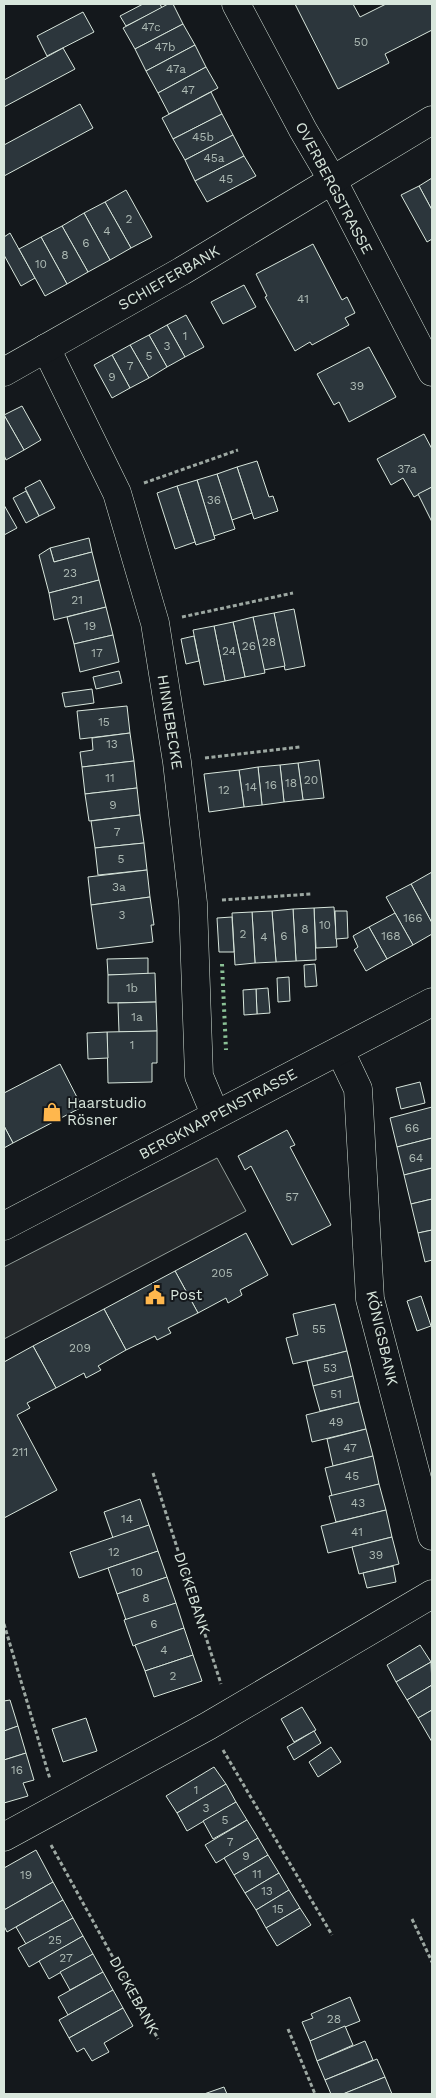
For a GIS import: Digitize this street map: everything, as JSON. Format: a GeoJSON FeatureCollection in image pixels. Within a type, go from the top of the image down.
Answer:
{"type":"FeatureCollection","features":[{"type":"Feature","properties":{"kind":"street","name":"OVERBERGSTRASSE"},"geometry":{"type":"LineString","coordinates":[[236,4],[303,130],[423,335],[432,372]]}},
{"type":"Feature","properties":{"kind":"street","name":"SCHIEFERBANK"},"geometry":{"type":"LineString","coordinates":[[4,372],[182,271],[432,120]]}},
{"type":"Feature","properties":{"kind":"street","name":"HINNEBECKE"},"geometry":{"type":"LineString","coordinates":[[46,348],[117,493],[154,623],[177,762],[193,903],[198,1076],[215,1114]]}},
{"type":"Feature","properties":{"kind":"street","name":"BERGKNAPPENSTRASSE"},"geometry":{"type":"LineString","coordinates":[[4,1226],[432,1002]]}},
{"type":"Feature","properties":{"kind":"street","name":"KÖNIGSBANK"},"geometry":{"type":"LineString","coordinates":[[340,1050],[358,1089],[370,1299],[432,1536]]}},
{"type":"Feature","properties":{"kind":"street"},"geometry":{"type":"LineString","coordinates":[[4,1837],[219,1719],[432,1594]]}},
{"type":"Feature","properties":{"kind":"path"},"geometry":{"type":"LineString","coordinates":[[117,493],[238,450]]}},
{"type":"Feature","properties":{"kind":"path"},"geometry":{"type":"LineString","coordinates":[[154,623],[293,593]]}},
{"type":"Feature","properties":{"kind":"path"},"geometry":{"type":"LineString","coordinates":[[177,762],[300,746]]}},
{"type":"Feature","properties":{"kind":"path"},"geometry":{"type":"LineString","coordinates":[[193,903],[312,894]]}},
{"type":"Feature","properties":{"kind":"path","name":"DICKEBANK"},"geometry":{"type":"LineString","coordinates":[[153,1473],[219,1719],[332,1935]]}},
{"type":"Feature","properties":{"kind":"path","name":"DICKEBANK"},"geometry":{"type":"LineString","coordinates":[[4,1624],[48,1813],[158,2039]]}},
{"type":"Feature","properties":{"kind":"path"},"geometry":{"type":"LineString","coordinates":[[412,1919],[432,1962]]}},
{"type":"Feature","properties":{"kind":"path"},"geometry":{"type":"LineString","coordinates":[[288,2030],[315,2094]]}},
{"type":"Feature","properties":{"kind":"shaded area"},"geometry":{"type":"Polygon","coordinates":[[[217,1158],[246,1211],[4,1339],[4,1267],[217,1158]]]}},
{"type":"Feature","properties":{"kind":"building"},"geometry":{"type":"Polygon","coordinates":[[[143,4],[160,4],[162,8],[126,26],[120,16],[143,4]]]}},
{"type":"Feature","properties":{"kind":"building"},"geometry":{"type":"Polygon","coordinates":[[[168,4],[173,4],[183,24],[135,49],[123,28],[168,4]]]}},
{"type":"Feature","properties":{"kind":"building"},"geometry":{"type":"Polygon","coordinates":[[[295,4],[353,4],[360,17],[386,4],[432,4],[432,30],[385,54],[389,63],[338,89],[295,4]]]}},
{"type":"Feature","properties":{"kind":"building"},"geometry":{"type":"Polygon","coordinates":[[[83,12],[94,32],[47,56],[37,36],[83,12]]]}},
{"type":"Feature","properties":{"kind":"building"},"geometry":{"type":"Polygon","coordinates":[[[183,24],[195,45],[146,71],[135,49],[183,24]]]}},
{"type":"Feature","properties":{"kind":"building"},"geometry":{"type":"Polygon","coordinates":[[[195,45],[206,67],[158,93],[146,71],[195,45]]]}},
{"type":"Feature","properties":{"kind":"building"},"geometry":{"type":"Polygon","coordinates":[[[63,48],[75,69],[4,107],[4,80],[63,48]]]}},
{"type":"Feature","properties":{"kind":"building"},"geometry":{"type":"Polygon","coordinates":[[[206,67],[218,88],[169,114],[158,93],[206,67]]]}},
{"type":"Feature","properties":{"kind":"building"},"geometry":{"type":"Polygon","coordinates":[[[211,92],[222,114],[173,139],[162,118],[211,92]]]}},
{"type":"Feature","properties":{"kind":"building"},"geometry":{"type":"Polygon","coordinates":[[[80,104],[93,128],[4,176],[4,145],[80,104]]]}},
{"type":"Feature","properties":{"kind":"building"},"geometry":{"type":"Polygon","coordinates":[[[222,114],[233,135],[185,160],[173,139],[222,114]]]}},
{"type":"Feature","properties":{"kind":"building"},"geometry":{"type":"Polygon","coordinates":[[[233,135],[244,156],[195,181],[185,160],[233,135]]]}},
{"type":"Feature","properties":{"kind":"building"},"geometry":{"type":"Polygon","coordinates":[[[244,156],[256,176],[207,202],[195,181],[244,156]]]}},
{"type":"Feature","properties":{"kind":"building"},"geometry":{"type":"Polygon","coordinates":[[[432,178],[432,210],[419,186],[432,178]]]}},
{"type":"Feature","properties":{"kind":"building"},"geometry":{"type":"Polygon","coordinates":[[[419,186],[432,210],[432,239],[427,242],[401,195],[419,186]]]}},
{"type":"Feature","properties":{"kind":"building"},"geometry":{"type":"Polygon","coordinates":[[[126,190],[152,237],[131,248],[105,202],[126,190]]]}},
{"type":"Feature","properties":{"kind":"building"},"geometry":{"type":"Polygon","coordinates":[[[105,202],[131,248],[110,260],[84,213],[105,202]]]}},
{"type":"Feature","properties":{"kind":"building"},"geometry":{"type":"Polygon","coordinates":[[[84,213],[110,260],[88,272],[62,226],[84,213]]]}},
{"type":"Feature","properties":{"kind":"building"},"geometry":{"type":"Polygon","coordinates":[[[62,226],[88,272],[67,284],[41,237],[62,226]]]}},
{"type":"Feature","properties":{"kind":"building"},"geometry":{"type":"Polygon","coordinates":[[[10,233],[35,278],[21,286],[4,255],[4,237],[10,233]]]}},
{"type":"Feature","properties":{"kind":"building"},"geometry":{"type":"Polygon","coordinates":[[[41,237],[67,284],[45,296],[19,249],[41,237]]]}},
{"type":"Feature","properties":{"kind":"building"},"geometry":{"type":"Polygon","coordinates":[[[313,244],[342,300],[347,297],[355,313],[345,318],[349,325],[312,345],[310,342],[295,351],[265,297],[267,296],[256,274],[313,244]]]}},
{"type":"Feature","properties":{"kind":"building"},"geometry":{"type":"Polygon","coordinates":[[[244,285],[256,307],[223,324],[211,302],[244,285]]]}},
{"type":"Feature","properties":{"kind":"building"},"geometry":{"type":"Polygon","coordinates":[[[186,315],[204,347],[185,357],[167,325],[186,315]]]}},
{"type":"Feature","properties":{"kind":"building"},"geometry":{"type":"Polygon","coordinates":[[[167,325],[185,357],[167,367],[149,335],[167,325]]]}},
{"type":"Feature","properties":{"kind":"building"},"geometry":{"type":"Polygon","coordinates":[[[149,335],[167,367],[149,378],[130,345],[149,335]]]}},
{"type":"Feature","properties":{"kind":"building"},"geometry":{"type":"Polygon","coordinates":[[[130,345],[149,378],[130,388],[112,355],[130,345]]]}},
{"type":"Feature","properties":{"kind":"building"},"geometry":{"type":"Polygon","coordinates":[[[369,347],[396,397],[349,422],[339,402],[334,405],[317,374],[369,347]]]}},
{"type":"Feature","properties":{"kind":"building"},"geometry":{"type":"Polygon","coordinates":[[[112,355],[130,388],[112,398],[94,365],[112,355]]]}},
{"type":"Feature","properties":{"kind":"building"},"geometry":{"type":"Polygon","coordinates":[[[22,406],[41,440],[24,450],[4,415],[22,406]]]}},
{"type":"Feature","properties":{"kind":"building"},"geometry":{"type":"Polygon","coordinates":[[[4,415],[24,450],[6,460],[4,455],[4,415]]]}},
{"type":"Feature","properties":{"kind":"building"},"geometry":{"type":"Polygon","coordinates":[[[424,434],[432,449],[432,487],[414,497],[403,478],[391,485],[377,459],[424,434]]]}},
{"type":"Feature","properties":{"kind":"building"},"geometry":{"type":"Polygon","coordinates":[[[257,461],[269,497],[273,496],[278,511],[254,519],[237,467],[257,461]]]}},
{"type":"Feature","properties":{"kind":"building"},"geometry":{"type":"Polygon","coordinates":[[[237,467],[252,513],[232,520],[217,474],[237,467]]]}},
{"type":"Feature","properties":{"kind":"building"},"geometry":{"type":"Polygon","coordinates":[[[217,474],[235,529],[214,536],[197,480],[217,474]]]}},
{"type":"Feature","properties":{"kind":"building"},"geometry":{"type":"Polygon","coordinates":[[[40,480],[55,508],[39,516],[25,488],[40,480]]]}},
{"type":"Feature","properties":{"kind":"building"},"geometry":{"type":"Polygon","coordinates":[[[197,480],[215,539],[196,545],[177,486],[197,480]]]}},
{"type":"Feature","properties":{"kind":"building"},"geometry":{"type":"Polygon","coordinates":[[[177,486],[195,542],[175,549],[157,493],[177,486]]]}},
{"type":"Feature","properties":{"kind":"building"},"geometry":{"type":"Polygon","coordinates":[[[432,487],[432,522],[418,494],[432,487]]]}},
{"type":"Feature","properties":{"kind":"building"},"geometry":{"type":"Polygon","coordinates":[[[26,491],[39,516],[26,523],[13,498],[26,491]]]}},
{"type":"Feature","properties":{"kind":"building"},"geometry":{"type":"Polygon","coordinates":[[[4,505],[17,528],[4,535],[4,505]]]}},
{"type":"Feature","properties":{"kind":"building"},"geometry":{"type":"Polygon","coordinates":[[[89,538],[92,552],[54,562],[50,548],[89,538]]]}},
{"type":"Feature","properties":{"kind":"building"},"geometry":{"type":"Polygon","coordinates":[[[50,548],[54,562],[92,552],[99,580],[49,593],[39,555],[50,548]]]}},
{"type":"Feature","properties":{"kind":"building"},"geometry":{"type":"Polygon","coordinates":[[[99,580],[106,607],[54,620],[49,593],[99,580]]]}},
{"type":"Feature","properties":{"kind":"building"},"geometry":{"type":"Polygon","coordinates":[[[106,607],[113,635],[74,644],[67,617],[106,607]]]}},
{"type":"Feature","properties":{"kind":"building"},"geometry":{"type":"Polygon","coordinates":[[[294,609],[305,666],[285,670],[274,613],[294,609]]]}},
{"type":"Feature","properties":{"kind":"building"},"geometry":{"type":"Polygon","coordinates":[[[274,613],[285,666],[264,670],[253,617],[274,613]]]}},
{"type":"Feature","properties":{"kind":"building"},"geometry":{"type":"Polygon","coordinates":[[[253,617],[265,673],[245,677],[233,622],[253,617]]]}},
{"type":"Feature","properties":{"kind":"building"},"geometry":{"type":"Polygon","coordinates":[[[233,622],[245,677],[225,681],[214,626],[233,622]]]}},
{"type":"Feature","properties":{"kind":"building"},"geometry":{"type":"Polygon","coordinates":[[[214,626],[225,681],[204,685],[193,630],[214,626]]]}},
{"type":"Feature","properties":{"kind":"building"},"geometry":{"type":"Polygon","coordinates":[[[113,635],[119,662],[80,672],[74,644],[113,635]]]}},
{"type":"Feature","properties":{"kind":"building"},"geometry":{"type":"Polygon","coordinates":[[[194,636],[199,661],[186,664],[181,639],[194,636]]]}},
{"type":"Feature","properties":{"kind":"building"},"geometry":{"type":"Polygon","coordinates":[[[119,671],[122,683],[96,689],[93,677],[119,671]]]}},
{"type":"Feature","properties":{"kind":"building"},"geometry":{"type":"Polygon","coordinates":[[[92,689],[94,703],[65,707],[62,693],[92,689]]]}},
{"type":"Feature","properties":{"kind":"building"},"geometry":{"type":"Polygon","coordinates":[[[127,706],[130,733],[80,739],[77,711],[127,706]]]}},
{"type":"Feature","properties":{"kind":"building"},"geometry":{"type":"Polygon","coordinates":[[[130,733],[134,761],[82,767],[80,752],[93,750],[92,738],[130,733]]]}},
{"type":"Feature","properties":{"kind":"building"},"geometry":{"type":"Polygon","coordinates":[[[319,760],[324,798],[303,800],[298,763],[319,760]]]}},
{"type":"Feature","properties":{"kind":"building"},"geometry":{"type":"Polygon","coordinates":[[[134,761],[137,788],[85,794],[82,767],[134,761]]]}},
{"type":"Feature","properties":{"kind":"building"},"geometry":{"type":"Polygon","coordinates":[[[298,763],[303,800],[284,802],[280,765],[298,763]]]}},
{"type":"Feature","properties":{"kind":"building"},"geometry":{"type":"Polygon","coordinates":[[[280,765],[284,802],[262,805],[258,767],[280,765]]]}},
{"type":"Feature","properties":{"kind":"building"},"geometry":{"type":"Polygon","coordinates":[[[258,767],[262,805],[244,807],[239,770],[258,767]]]}},
{"type":"Feature","properties":{"kind":"building"},"geometry":{"type":"Polygon","coordinates":[[[239,770],[244,807],[209,812],[204,774],[239,770]]]}},
{"type":"Feature","properties":{"kind":"building"},"geometry":{"type":"Polygon","coordinates":[[[137,788],[140,815],[89,821],[85,794],[137,788]]]}},
{"type":"Feature","properties":{"kind":"building"},"geometry":{"type":"Polygon","coordinates":[[[140,815],[144,843],[95,848],[91,821],[140,815]]]}},
{"type":"Feature","properties":{"kind":"building"},"geometry":{"type":"Polygon","coordinates":[[[144,843],[147,870],[98,875],[95,848],[144,843]]]}},
{"type":"Feature","properties":{"kind":"building"},"geometry":{"type":"Polygon","coordinates":[[[147,870],[150,897],[91,905],[88,877],[147,870]]]}},
{"type":"Feature","properties":{"kind":"building"},"geometry":{"type":"Polygon","coordinates":[[[432,872],[432,923],[411,884],[432,872]]]}},
{"type":"Feature","properties":{"kind":"building"},"geometry":{"type":"Polygon","coordinates":[[[411,884],[432,923],[432,934],[413,945],[386,897],[411,884]]]}},
{"type":"Feature","properties":{"kind":"building"},"geometry":{"type":"Polygon","coordinates":[[[150,897],[154,925],[151,925],[153,942],[97,949],[91,905],[150,897]]]}},
{"type":"Feature","properties":{"kind":"building"},"geometry":{"type":"Polygon","coordinates":[[[334,907],[337,947],[316,948],[314,908],[334,907]]]}},
{"type":"Feature","properties":{"kind":"building"},"geometry":{"type":"Polygon","coordinates":[[[314,908],[316,960],[296,961],[293,909],[314,908]]]}},
{"type":"Feature","properties":{"kind":"building"},"geometry":{"type":"Polygon","coordinates":[[[293,909],[296,961],[276,962],[272,911],[293,909]]]}},
{"type":"Feature","properties":{"kind":"building"},"geometry":{"type":"Polygon","coordinates":[[[272,911],[276,962],[255,963],[252,912],[272,911]]]}},
{"type":"Feature","properties":{"kind":"building"},"geometry":{"type":"Polygon","coordinates":[[[335,911],[347,911],[348,938],[336,939],[335,911]]]}},
{"type":"Feature","properties":{"kind":"building"},"geometry":{"type":"Polygon","coordinates":[[[252,912],[255,963],[235,965],[232,913],[252,912]]]}},
{"type":"Feature","properties":{"kind":"building"},"geometry":{"type":"Polygon","coordinates":[[[395,913],[413,945],[387,959],[369,927],[395,913]]]}},
{"type":"Feature","properties":{"kind":"building"},"geometry":{"type":"Polygon","coordinates":[[[232,917],[234,952],[219,952],[217,918],[232,917]]]}},
{"type":"Feature","properties":{"kind":"building"},"geometry":{"type":"Polygon","coordinates":[[[369,927],[387,959],[366,971],[354,950],[358,947],[353,936],[369,927]]]}},
{"type":"Feature","properties":{"kind":"building"},"geometry":{"type":"Polygon","coordinates":[[[148,958],[148,974],[108,975],[107,959],[148,958]]]}},
{"type":"Feature","properties":{"kind":"building"},"geometry":{"type":"Polygon","coordinates":[[[315,964],[317,986],[305,987],[304,965],[315,964]]]}},
{"type":"Feature","properties":{"kind":"building"},"geometry":{"type":"Polygon","coordinates":[[[155,973],[156,1002],[108,1003],[108,975],[155,973]]]}},
{"type":"Feature","properties":{"kind":"building"},"geometry":{"type":"Polygon","coordinates":[[[289,977],[290,1001],[278,1002],[277,978],[289,977]]]}},
{"type":"Feature","properties":{"kind":"building"},"geometry":{"type":"Polygon","coordinates":[[[268,988],[270,1013],[257,1014],[256,989],[268,988]]]}},
{"type":"Feature","properties":{"kind":"building"},"geometry":{"type":"Polygon","coordinates":[[[256,989],[257,1014],[244,1015],[243,990],[256,989]]]}},
{"type":"Feature","properties":{"kind":"building"},"geometry":{"type":"Polygon","coordinates":[[[156,1002],[157,1031],[119,1032],[118,1003],[156,1002]]]}},
{"type":"Feature","properties":{"kind":"building"},"geometry":{"type":"Polygon","coordinates":[[[157,1031],[157,1063],[152,1063],[152,1082],[108,1083],[107,1032],[157,1031]]]}},
{"type":"Feature","properties":{"kind":"building"},"geometry":{"type":"Polygon","coordinates":[[[107,1032],[108,1058],[88,1059],[87,1033],[107,1032]]]}},
{"type":"Feature","properties":{"kind":"building"},"geometry":{"type":"Polygon","coordinates":[[[60,1064],[82,1107],[13,1143],[4,1126],[4,1093],[60,1064]]]}},
{"type":"Feature","properties":{"kind":"building"},"geometry":{"type":"Polygon","coordinates":[[[420,1082],[425,1103],[401,1109],[396,1088],[420,1082]]]}},
{"type":"Feature","properties":{"kind":"building"},"geometry":{"type":"Polygon","coordinates":[[[432,1107],[432,1138],[397,1147],[390,1118],[432,1107]]]}},
{"type":"Feature","properties":{"kind":"building"},"geometry":{"type":"Polygon","coordinates":[[[4,1126],[13,1143],[4,1148],[4,1126]]]}},
{"type":"Feature","properties":{"kind":"building"},"geometry":{"type":"Polygon","coordinates":[[[287,1130],[295,1145],[290,1147],[331,1225],[292,1245],[251,1166],[245,1170],[238,1156],[287,1130]]]}},
{"type":"Feature","properties":{"kind":"building"},"geometry":{"type":"Polygon","coordinates":[[[432,1138],[432,1168],[404,1175],[397,1147],[432,1138]]]}},
{"type":"Feature","properties":{"kind":"building"},"geometry":{"type":"Polygon","coordinates":[[[432,1168],[432,1199],[411,1204],[404,1175],[432,1168]]]}},
{"type":"Feature","properties":{"kind":"building"},"geometry":{"type":"Polygon","coordinates":[[[432,1199],[432,1230],[418,1233],[411,1204],[432,1199]]]}},
{"type":"Feature","properties":{"kind":"building"},"geometry":{"type":"Polygon","coordinates":[[[432,1230],[432,1260],[425,1262],[418,1233],[432,1230]]]}},
{"type":"Feature","properties":{"kind":"building"},"geometry":{"type":"Polygon","coordinates":[[[246,1233],[268,1275],[240,1290],[242,1295],[228,1303],[226,1298],[198,1313],[175,1271],[246,1233]]]}},
{"type":"Feature","properties":{"kind":"building"},"geometry":{"type":"Polygon","coordinates":[[[175,1271],[198,1313],[168,1328],[171,1333],[157,1340],[155,1336],[126,1350],[104,1309],[175,1271]]]}},
{"type":"Feature","properties":{"kind":"building"},"geometry":{"type":"Polygon","coordinates":[[[421,1296],[431,1326],[417,1331],[407,1301],[421,1296]]]}},
{"type":"Feature","properties":{"kind":"building"},"geometry":{"type":"Polygon","coordinates":[[[335,1304],[347,1351],[293,1364],[286,1338],[298,1335],[293,1314],[335,1304]]]}},
{"type":"Feature","properties":{"kind":"building"},"geometry":{"type":"Polygon","coordinates":[[[104,1309],[126,1350],[98,1366],[101,1370],[86,1378],[84,1373],[56,1388],[33,1346],[104,1309]]]}},
{"type":"Feature","properties":{"kind":"building"},"geometry":{"type":"Polygon","coordinates":[[[33,1346],[56,1388],[27,1403],[30,1408],[17,1415],[57,1490],[4,1518],[4,1362],[33,1346]]]}},
{"type":"Feature","properties":{"kind":"building"},"geometry":{"type":"Polygon","coordinates":[[[347,1351],[353,1376],[313,1386],[307,1361],[347,1351]]]}},
{"type":"Feature","properties":{"kind":"building"},"geometry":{"type":"Polygon","coordinates":[[[353,1376],[359,1402],[320,1411],[313,1386],[353,1376]]]}},
{"type":"Feature","properties":{"kind":"building"},"geometry":{"type":"Polygon","coordinates":[[[359,1402],[366,1429],[312,1442],[306,1415],[359,1402]]]}},
{"type":"Feature","properties":{"kind":"building"},"geometry":{"type":"Polygon","coordinates":[[[366,1429],[373,1456],[333,1466],[327,1439],[366,1429]]]}},
{"type":"Feature","properties":{"kind":"building"},"geometry":{"type":"Polygon","coordinates":[[[373,1456],[379,1484],[332,1496],[325,1468],[373,1456]]]}},
{"type":"Feature","properties":{"kind":"building"},"geometry":{"type":"Polygon","coordinates":[[[379,1484],[386,1510],[336,1522],[329,1496],[379,1484]]]}},
{"type":"Feature","properties":{"kind":"building"},"geometry":{"type":"Polygon","coordinates":[[[140,1499],[149,1525],[113,1538],[104,1512],[140,1499]]]}},
{"type":"Feature","properties":{"kind":"building"},"geometry":{"type":"Polygon","coordinates":[[[386,1510],[392,1537],[328,1553],[321,1526],[386,1510]]]}},
{"type":"Feature","properties":{"kind":"building"},"geometry":{"type":"Polygon","coordinates":[[[149,1525],[158,1551],[79,1578],[70,1552],[149,1525]]]}},
{"type":"Feature","properties":{"kind":"building"},"geometry":{"type":"Polygon","coordinates":[[[392,1537],[399,1564],[359,1574],[352,1547],[392,1537]]]}},
{"type":"Feature","properties":{"kind":"building"},"geometry":{"type":"Polygon","coordinates":[[[158,1551],[167,1577],[117,1594],[108,1568],[158,1551]]]}},
{"type":"Feature","properties":{"kind":"building"},"geometry":{"type":"Polygon","coordinates":[[[393,1566],[396,1582],[367,1588],[363,1573],[393,1566]]]}},
{"type":"Feature","properties":{"kind":"building"},"geometry":{"type":"Polygon","coordinates":[[[167,1577],[176,1603],[126,1620],[117,1594],[167,1577]]]}},
{"type":"Feature","properties":{"kind":"building"},"geometry":{"type":"Polygon","coordinates":[[[176,1603],[184,1628],[133,1646],[124,1620],[176,1603]]]}},
{"type":"Feature","properties":{"kind":"building"},"geometry":{"type":"Polygon","coordinates":[[[184,1628],[193,1655],[145,1671],[135,1645],[184,1628]]]}},
{"type":"Feature","properties":{"kind":"building"},"geometry":{"type":"Polygon","coordinates":[[[420,1645],[431,1662],[396,1682],[387,1665],[420,1645]]]}},
{"type":"Feature","properties":{"kind":"building"},"geometry":{"type":"Polygon","coordinates":[[[193,1655],[202,1681],[154,1697],[145,1671],[193,1655]]]}},
{"type":"Feature","properties":{"kind":"building"},"geometry":{"type":"Polygon","coordinates":[[[431,1662],[432,1685],[407,1700],[396,1682],[431,1662]]]}},
{"type":"Feature","properties":{"kind":"building"},"geometry":{"type":"Polygon","coordinates":[[[432,1685],[432,1710],[418,1718],[407,1700],[432,1685]]]}},
{"type":"Feature","properties":{"kind":"building"},"geometry":{"type":"Polygon","coordinates":[[[10,1700],[18,1726],[4,1731],[4,1701],[10,1700]]]}},
{"type":"Feature","properties":{"kind":"building"},"geometry":{"type":"Polygon","coordinates":[[[302,1707],[316,1730],[294,1742],[281,1719],[302,1707]]]}},
{"type":"Feature","properties":{"kind":"building"},"geometry":{"type":"Polygon","coordinates":[[[432,1710],[432,1742],[418,1718],[432,1710]]]}},
{"type":"Feature","properties":{"kind":"building"},"geometry":{"type":"Polygon","coordinates":[[[86,1718],[97,1751],[63,1762],[52,1729],[86,1718]]]}},
{"type":"Feature","properties":{"kind":"building"},"geometry":{"type":"Polygon","coordinates":[[[18,1726],[26,1753],[4,1760],[4,1731],[18,1726]]]}},
{"type":"Feature","properties":{"kind":"building"},"geometry":{"type":"Polygon","coordinates":[[[314,1731],[321,1743],[294,1760],[287,1747],[314,1731]]]}},
{"type":"Feature","properties":{"kind":"building"},"geometry":{"type":"Polygon","coordinates":[[[331,1747],[341,1762],[318,1777],[309,1762],[331,1747]]]}},
{"type":"Feature","properties":{"kind":"building"},"geometry":{"type":"Polygon","coordinates":[[[26,1753],[34,1780],[23,1783],[28,1796],[4,1803],[4,1760],[26,1753]]]}},
{"type":"Feature","properties":{"kind":"building"},"geometry":{"type":"Polygon","coordinates":[[[214,1767],[226,1784],[177,1813],[166,1796],[214,1767]]]}},
{"type":"Feature","properties":{"kind":"building"},"geometry":{"type":"Polygon","coordinates":[[[226,1784],[236,1802],[187,1831],[177,1813],[226,1784]]]}},
{"type":"Feature","properties":{"kind":"building"},"geometry":{"type":"Polygon","coordinates":[[[236,1802],[247,1820],[213,1839],[203,1821],[236,1802]]]}},
{"type":"Feature","properties":{"kind":"building"},"geometry":{"type":"Polygon","coordinates":[[[247,1820],[258,1838],[216,1863],[205,1845],[247,1820]]]}},
{"type":"Feature","properties":{"kind":"building"},"geometry":{"type":"Polygon","coordinates":[[[258,1838],[268,1855],[234,1875],[224,1858],[258,1838]]]}},
{"type":"Feature","properties":{"kind":"building"},"geometry":{"type":"Polygon","coordinates":[[[36,1850],[53,1882],[4,1910],[4,1868],[36,1850]]]}},
{"type":"Feature","properties":{"kind":"building"},"geometry":{"type":"Polygon","coordinates":[[[268,1855],[279,1873],[245,1893],[234,1875],[268,1855]]]}},
{"type":"Feature","properties":{"kind":"building"},"geometry":{"type":"Polygon","coordinates":[[[279,1873],[289,1890],[256,1910],[245,1893],[279,1873]]]}},
{"type":"Feature","properties":{"kind":"building"},"geometry":{"type":"Polygon","coordinates":[[[53,1882],[63,1900],[7,1932],[4,1926],[4,1910],[53,1882]]]}},
{"type":"Feature","properties":{"kind":"building"},"geometry":{"type":"Polygon","coordinates":[[[289,1890],[300,1908],[266,1928],[256,1910],[289,1890]]]}},
{"type":"Feature","properties":{"kind":"building"},"geometry":{"type":"Polygon","coordinates":[[[63,1900],[73,1918],[26,1944],[16,1927],[63,1900]]]}},
{"type":"Feature","properties":{"kind":"building"},"geometry":{"type":"Polygon","coordinates":[[[300,1908],[311,1925],[277,1946],[266,1928],[300,1908]]]}},
{"type":"Feature","properties":{"kind":"building"},"geometry":{"type":"Polygon","coordinates":[[[73,1918],[83,1936],[29,1967],[18,1948],[73,1918]]]}},
{"type":"Feature","properties":{"kind":"building"},"geometry":{"type":"Polygon","coordinates":[[[83,1936],[93,1954],[49,1979],[39,1961],[83,1936]]]}},
{"type":"Feature","properties":{"kind":"building"},"geometry":{"type":"Polygon","coordinates":[[[93,1954],[103,1972],[70,1990],[60,1972],[93,1954]]]}},
{"type":"Feature","properties":{"kind":"building"},"geometry":{"type":"Polygon","coordinates":[[[103,1972],[113,1990],[68,2015],[58,1997],[103,1972]]]}},
{"type":"Feature","properties":{"kind":"building"},"geometry":{"type":"Polygon","coordinates":[[[113,1990],[123,2008],[69,2038],[59,2020],[113,1990]]]}},
{"type":"Feature","properties":{"kind":"building"},"geometry":{"type":"Polygon","coordinates":[[[350,1997],[360,2021],[310,2041],[302,2022],[313,2018],[311,2014],[350,1997]]]}},
{"type":"Feature","properties":{"kind":"building"},"geometry":{"type":"Polygon","coordinates":[[[123,2008],[133,2026],[104,2043],[109,2052],[92,2061],[84,2048],[77,2052],[69,2038],[123,2008]]]}},
{"type":"Feature","properties":{"kind":"building"},"geometry":{"type":"Polygon","coordinates":[[[345,2026],[353,2045],[317,2061],[310,2041],[345,2026]]]}},
{"type":"Feature","properties":{"kind":"building"},"geometry":{"type":"Polygon","coordinates":[[[365,2041],[373,2060],[325,2080],[317,2061],[365,2041]]]}},
{"type":"Feature","properties":{"kind":"building"},"geometry":{"type":"Polygon","coordinates":[[[377,2059],[385,2077],[343,2094],[331,2094],[325,2080],[377,2059]]]}},
{"type":"Feature","properties":{"kind":"building"},"geometry":{"type":"Polygon","coordinates":[[[385,2077],[392,2094],[343,2094],[385,2077]]]}},
{"type":"Feature","properties":{"kind":"building"},"geometry":{"type":"Polygon","coordinates":[[[224,2087],[227,2094],[204,2094],[224,2087]]]}},
{"type":"Feature","properties":{"kind":"hedge"},"geometry":{"type":"LineString","coordinates":[[222,964],[226,1050]]}},
{"type":"Feature","properties":{"kind":"place","name":"Haarstudio Rösner"},"geometry":{"type":"Point","coordinates":[52,1112]}},
{"type":"Feature","properties":{"kind":"place","name":"Post"},"geometry":{"type":"Point","coordinates":[155,1295]}}]}
